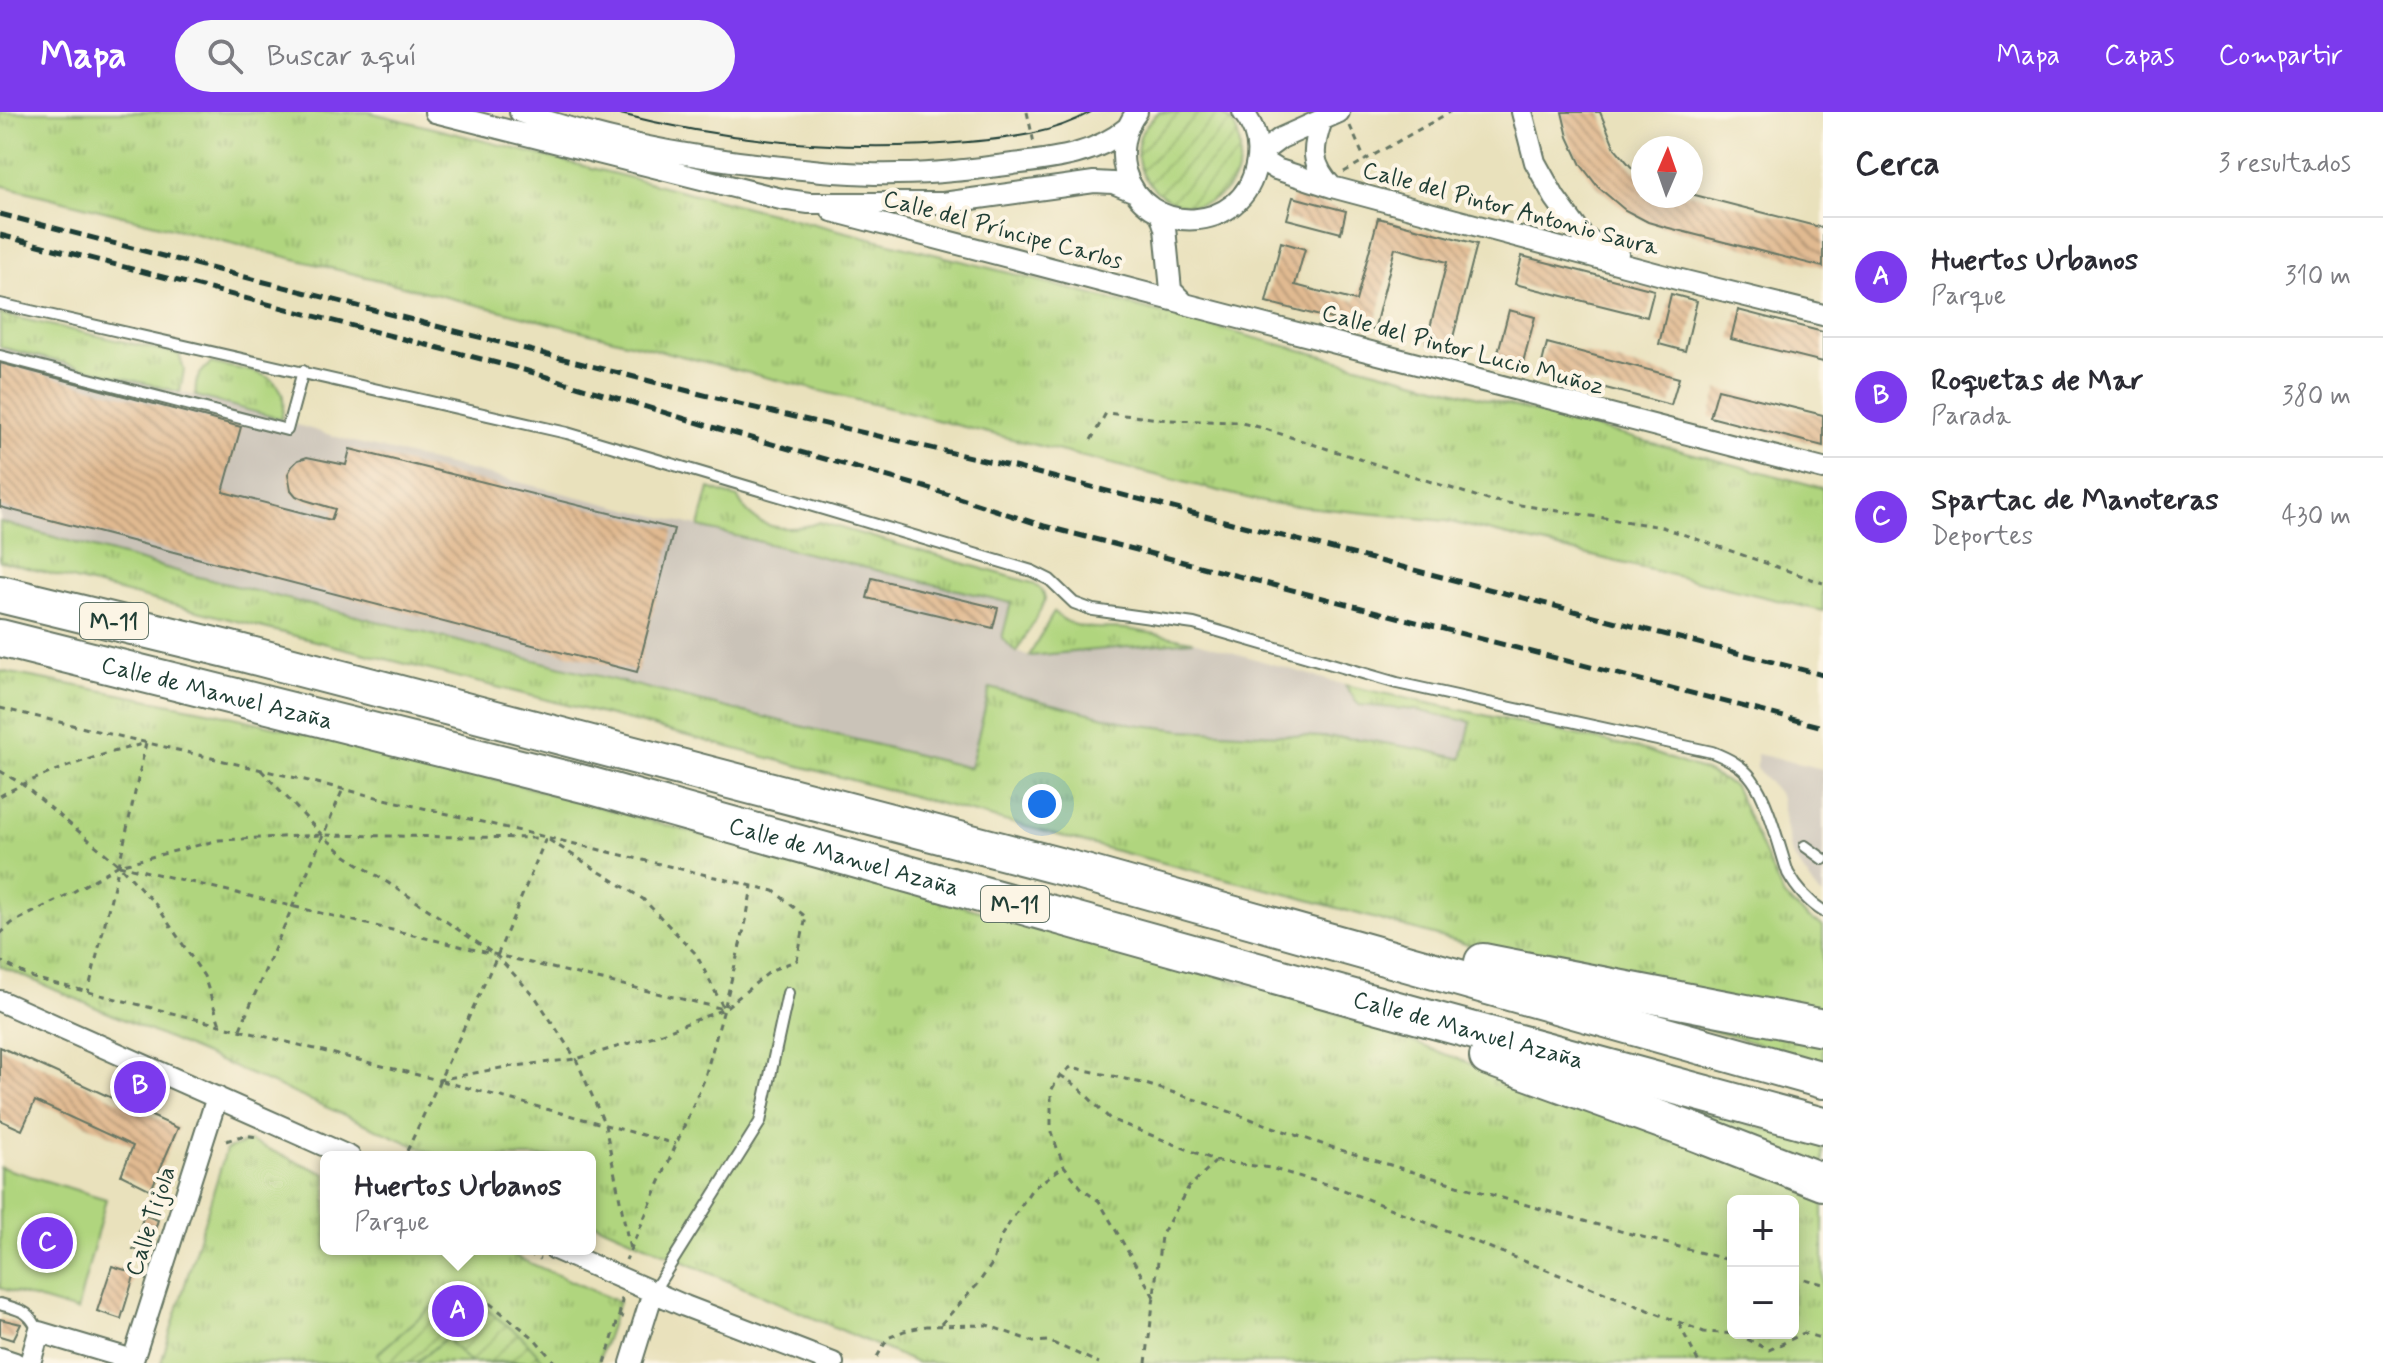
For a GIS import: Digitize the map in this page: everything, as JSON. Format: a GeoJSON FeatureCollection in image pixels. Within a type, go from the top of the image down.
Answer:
{"type":"FeatureCollection","features":[{"type":"Feature","properties":{"kind":"highway"},"geometry":{"type":"LineString","coordinates":[[0,572],[227,649]]}},
{"type":"Feature","properties":{"kind":"highway","name":"Calle de Manuel Azaña"},"geometry":{"type":"LineString","coordinates":[[0,594],[227,649],[1078,871],[1823,1080]]}},
{"type":"Feature","properties":{"kind":"highway","name":"Calle de Manuel Azaña"},"geometry":{"type":"LineString","coordinates":[[0,638],[588,785],[1823,1126]]}},
{"type":"Feature","properties":{"kind":"highway"},"geometry":{"type":"LineString","coordinates":[[0,659],[33,666],[161,677]]}},
{"type":"Feature","properties":{"kind":"highway"},"geometry":{"type":"LineString","coordinates":[[1078,871],[1506,967],[1823,1028]]}},
{"type":"Feature","properties":{"kind":"highway"},"geometry":{"type":"LineString","coordinates":[[1379,1005],[1463,1048],[1823,1182]]}},
{"type":"Feature","properties":{"kind":"street","name":"Calle del Príncipe Carlos"},"geometry":{"type":"LineString","coordinates":[[435,112],[809,203],[1185,304]]}},
{"type":"Feature","properties":{"kind":"street","name":"Calle del Príncipe Carlos"},"geometry":{"type":"LineString","coordinates":[[520,112],[620,142],[724,161],[897,175],[1052,159],[1088,151],[1111,142],[1132,120]]}},
{"type":"Feature","properties":{"kind":"street"},"geometry":{"type":"LineString","coordinates":[[1132,120],[1124,141],[1124,168],[1135,192],[1160,213],[1185,220],[1211,217],[1223,211],[1234,204],[1250,183],[1258,156],[1253,129],[1243,112]]}},
{"type":"Feature","properties":{"kind":"street","name":"Calle del Pintor Antonio Saura"},"geometry":{"type":"LineString","coordinates":[[1522,112],[1535,162],[1555,198],[1584,238],[1677,279]]}},
{"type":"Feature","properties":{"kind":"street"},"geometry":{"type":"LineString","coordinates":[[1258,156],[1281,138],[1337,119]]}},
{"type":"Feature","properties":{"kind":"street","name":"Calle del Pintor Antonio Saura"},"geometry":{"type":"LineString","coordinates":[[1332,187],[1322,177],[1314,157],[1316,139],[1337,119]]}},
{"type":"Feature","properties":{"kind":"street","name":"Calle del Pintor Antonio Saura"},"geometry":{"type":"LineString","coordinates":[[1258,156],[1276,169],[1332,187],[1823,315]]}},
{"type":"Feature","properties":{"kind":"street","name":"Calle del Príncipe Carlos"},"geometry":{"type":"LineString","coordinates":[[809,203],[943,203],[1094,182],[1113,183],[1135,192]]}},
{"type":"Feature","properties":{"kind":"street"},"geometry":{"type":"LineString","coordinates":[[1160,213],[1165,228],[1171,290],[1185,304]]}},
{"type":"Feature","properties":{"kind":"street","name":"Calle del Pintor Lucio Muñoz"},"geometry":{"type":"LineString","coordinates":[[1185,304],[1823,469]]}},
{"type":"Feature","properties":{"kind":"street"},"geometry":{"type":"LineString","coordinates":[[0,1001],[337,1151]]}},
{"type":"Feature","properties":{"kind":"street","name":"Calle Tijola"},"geometry":{"type":"LineString","coordinates":[[133,1362],[217,1097]]}},
{"type":"Feature","properties":{"kind":"street"},"geometry":{"type":"LineString","coordinates":[[569,1255],[833,1363]]}},
{"type":"Feature","properties":{"kind":"street"},"geometry":{"type":"LineString","coordinates":[[631,1363],[653,1292]]}},
{"type":"Feature","properties":{"kind":"street"},"geometry":{"type":"LineString","coordinates":[[30,1363],[39,1332],[133,1362]]}},
{"type":"Feature","properties":{"kind":"street"},"geometry":{"type":"LineString","coordinates":[[0,1358],[15,1363]]}},
{"type":"Feature","properties":{"kind":"lane"},"geometry":{"type":"LineString","coordinates":[[0,304],[567,433],[1017,566],[1042,575],[1074,603],[1093,610],[1194,624],[1397,683],[1712,752],[1728,758],[1753,780],[1761,793],[1788,873],[1811,904],[1823,911]]}},
{"type":"Feature","properties":{"kind":"lane"},"geometry":{"type":"LineString","coordinates":[[0,356],[287,430],[303,371]]}},
{"type":"Feature","properties":{"kind":"lane"},"geometry":{"type":"LineString","coordinates":[[1805,846],[1823,859]]}},
{"type":"Feature","properties":{"kind":"lane"},"geometry":{"type":"LineString","coordinates":[[653,1292],[760,1122],[788,993]]}},
{"type":"Feature","properties":{"kind":"lane"},"geometry":{"type":"LineString","coordinates":[[0,1304],[26,1312],[33,1318],[39,1332]]}},
{"type":"Feature","properties":{"kind":"path"},"geometry":{"type":"LineString","coordinates":[[1027,112],[1035,145],[1050,142],[1052,159]]}},
{"type":"Feature","properties":{"kind":"path"},"geometry":{"type":"LineString","coordinates":[[1337,119],[1365,160],[1450,112]]}},
{"type":"Feature","properties":{"kind":"path"},"geometry":{"type":"LineString","coordinates":[[1091,440],[1106,413],[1168,420],[1237,422],[1488,500],[1662,527],[1823,583]]}},
{"type":"Feature","properties":{"kind":"path"},"geometry":{"type":"LineString","coordinates":[[0,708],[774,891],[806,917],[797,960],[772,970],[724,1009],[654,1036],[576,1059],[506,1067],[438,1080]]}},
{"type":"Feature","properties":{"kind":"path"},"geometry":{"type":"LineString","coordinates":[[0,796],[22,784],[93,757],[146,743]]}},
{"type":"Feature","properties":{"kind":"path"},"geometry":{"type":"LineString","coordinates":[[88,992],[146,743]]}},
{"type":"Feature","properties":{"kind":"path"},"geometry":{"type":"LineString","coordinates":[[261,770],[346,856],[497,956],[536,998],[576,1059],[605,1125],[630,1250]]}},
{"type":"Feature","properties":{"kind":"path"},"geometry":{"type":"LineString","coordinates":[[0,771],[22,784],[119,865],[157,906],[204,976],[220,1025]]}},
{"type":"Feature","properties":{"kind":"path"},"geometry":{"type":"LineString","coordinates":[[240,1030],[343,789]]}},
{"type":"Feature","properties":{"kind":"path"},"geometry":{"type":"LineString","coordinates":[[0,934],[12,923],[119,865],[219,840],[322,835],[546,838],[643,899],[696,954],[724,1009]]}},
{"type":"Feature","properties":{"kind":"path"},"geometry":{"type":"LineString","coordinates":[[407,1151],[497,956],[546,838]]}},
{"type":"Feature","properties":{"kind":"path"},"geometry":{"type":"LineString","coordinates":[[119,865],[724,1009]]}},
{"type":"Feature","properties":{"kind":"path"},"geometry":{"type":"LineString","coordinates":[[619,1277],[704,1080],[746,921],[752,886]]}},
{"type":"Feature","properties":{"kind":"path"},"geometry":{"type":"LineString","coordinates":[[0,961],[33,978],[438,1080],[676,1144]]}},
{"type":"Feature","properties":{"kind":"path"},"geometry":{"type":"LineString","coordinates":[[1154,1297],[1099,1201],[1083,1190],[1064,1166],[1051,1132],[1051,1091],[1060,1075],[1071,1067],[1164,1089],[1290,1134],[1419,1174],[1727,1259]]}},
{"type":"Feature","properties":{"kind":"path"},"geometry":{"type":"LineString","coordinates":[[1060,1075],[1077,1086],[1110,1119],[1217,1161],[1270,1168],[1336,1187],[1704,1332],[1737,1334],[1769,1350],[1804,1333],[1823,1339]]}},
{"type":"Feature","properties":{"kind":"path"},"geometry":{"type":"LineString","coordinates":[[226,1141],[245,1135],[257,1137]]}},
{"type":"Feature","properties":{"kind":"path"},"geometry":{"type":"LineString","coordinates":[[1146,1363],[1161,1236],[1188,1188],[1217,1161]]}},
{"type":"Feature","properties":{"kind":"path"},"geometry":{"type":"LineString","coordinates":[[939,1325],[977,1285],[992,1264],[1001,1236],[1032,1189],[1064,1166]]}},
{"type":"Feature","properties":{"kind":"path"},"geometry":{"type":"LineString","coordinates":[[1799,1278],[1823,1284]]}},
{"type":"Feature","properties":{"kind":"path"},"geometry":{"type":"LineString","coordinates":[[461,1281],[534,1338],[555,1363]]}},
{"type":"Feature","properties":{"kind":"path"},"geometry":{"type":"LineString","coordinates":[[605,1363],[619,1316],[643,1324]]}},
{"type":"Feature","properties":{"kind":"path"},"geometry":{"type":"LineString","coordinates":[[1678,1321],[1699,1363]]}},
{"type":"Feature","properties":{"kind":"path"},"geometry":{"type":"LineString","coordinates":[[877,1357],[888,1338],[904,1331],[939,1325],[987,1325],[1034,1342],[1048,1341],[1099,1363]]}},
{"type":"Feature","properties":{"kind":"shaded area"},"geometry":{"type":"Polygon","coordinates":[[[0,347],[228,404],[350,441],[1011,603],[1012,651],[1029,656],[1193,641],[1345,685],[1359,705],[1416,710],[1472,722],[1462,759],[1361,739],[1182,730],[1133,724],[990,688],[970,768],[195,576],[0,522],[0,347]]]}},
{"type":"Feature","properties":{"kind":"shaded area"},"geometry":{"type":"Polygon","coordinates":[[[1757,754],[1823,769],[1823,896],[1792,855],[1780,795],[1757,769],[1757,754]]]}},
{"type":"Feature","properties":{"kind":"green space"},"geometry":{"type":"Polygon","coordinates":[[[0,112],[369,112],[1009,273],[1823,488],[1823,611],[1446,521],[1267,503],[0,185],[0,112]]]}},
{"type":"Feature","properties":{"kind":"green space"},"geometry":{"type":"Polygon","coordinates":[[[1159,112],[1220,113],[1234,126],[1240,146],[1239,166],[1231,184],[1212,200],[1191,205],[1171,201],[1154,189],[1142,172],[1137,152],[1142,131],[1159,112]]]}},
{"type":"Feature","properties":{"kind":"green space"},"geometry":{"type":"Polygon","coordinates":[[[0,314],[179,354],[184,370],[180,392],[0,347],[0,314]]]}},
{"type":"Feature","properties":{"kind":"green space"},"geometry":{"type":"Polygon","coordinates":[[[211,363],[253,372],[275,382],[284,403],[281,419],[196,396],[198,377],[211,363]]]}},
{"type":"Feature","properties":{"kind":"green space"},"geometry":{"type":"Polygon","coordinates":[[[709,488],[738,498],[753,517],[763,523],[796,528],[820,522],[1032,583],[1045,598],[1016,652],[1002,638],[1011,603],[699,527],[709,488]]]}},
{"type":"Feature","properties":{"kind":"green space"},"geometry":{"type":"Polygon","coordinates":[[[0,522],[195,576],[970,768],[990,688],[1133,724],[1182,730],[1361,739],[1462,759],[1471,722],[1416,710],[1359,705],[1345,685],[1641,749],[1705,771],[1734,786],[1784,897],[1823,926],[1823,1017],[1501,954],[1298,897],[650,726],[0,561],[0,522]]]}},
{"type":"Feature","properties":{"kind":"green space"},"geometry":{"type":"Polygon","coordinates":[[[1054,612],[1078,626],[1125,629],[1193,641],[1029,656],[1054,612]]]}},
{"type":"Feature","properties":{"kind":"green space"},"geometry":{"type":"Polygon","coordinates":[[[0,671],[217,713],[515,784],[1284,994],[1823,1195],[1823,1363],[917,1363],[596,1224],[596,1151],[427,1151],[0,966],[0,671]]]}},
{"type":"Feature","properties":{"kind":"green space"},"geometry":{"type":"Polygon","coordinates":[[[1618,1004],[1823,1037],[1823,1062],[1618,1004]]]}},
{"type":"Feature","properties":{"kind":"green space"},"geometry":{"type":"Polygon","coordinates":[[[1601,1084],[1823,1145],[1823,1175],[1601,1084]]]}},
{"type":"Feature","properties":{"kind":"green space"},"geometry":{"type":"Polygon","coordinates":[[[249,1141],[320,1171],[320,1255],[512,1255],[619,1302],[598,1363],[161,1363],[226,1150],[249,1141]]]}},
{"type":"Feature","properties":{"kind":"green space"},"geometry":{"type":"Polygon","coordinates":[[[0,1167],[106,1199],[77,1311],[0,1288],[0,1167]]]}},
{"type":"Feature","properties":{"kind":"green space"},"geometry":{"type":"Polygon","coordinates":[[[456,1286],[522,1337],[546,1363],[470,1363],[446,1338],[416,1363],[384,1363],[377,1354],[456,1286]]]}},
{"type":"Feature","properties":{"kind":"building"},"geometry":{"type":"Polygon","coordinates":[[[1562,112],[1600,112],[1615,148],[1631,167],[1631,208],[1703,208],[1703,197],[1823,228],[1823,267],[1648,222],[1625,210],[1598,187],[1581,165],[1568,137],[1562,112]]]}},
{"type":"Feature","properties":{"kind":"building"},"geometry":{"type":"Polygon","coordinates":[[[1293,197],[1346,211],[1341,233],[1287,219],[1293,197]]]}},
{"type":"Feature","properties":{"kind":"building"},"geometry":{"type":"Polygon","coordinates":[[[1378,218],[1477,244],[1450,349],[1426,343],[1447,262],[1395,248],[1374,330],[1266,302],[1281,242],[1305,249],[1295,285],[1356,301],[1378,218]]]}},
{"type":"Feature","properties":{"kind":"building"},"geometry":{"type":"Polygon","coordinates":[[[1522,256],[1654,290],[1647,317],[1515,284],[1522,256]]]}},
{"type":"Feature","properties":{"kind":"building"},"geometry":{"type":"Polygon","coordinates":[[[1671,294],[1697,301],[1685,351],[1659,344],[1671,294]]]}},
{"type":"Feature","properties":{"kind":"building"},"geometry":{"type":"Polygon","coordinates":[[[1509,310],[1535,317],[1522,366],[1496,360],[1509,310]]]}},
{"type":"Feature","properties":{"kind":"building"},"geometry":{"type":"Polygon","coordinates":[[[1738,310],[1823,332],[1823,362],[1731,339],[1738,310]]]}},
{"type":"Feature","properties":{"kind":"building"},"geometry":{"type":"Polygon","coordinates":[[[1547,343],[1679,378],[1671,405],[1540,371],[1547,343]]]}},
{"type":"Feature","properties":{"kind":"building"},"geometry":{"type":"Polygon","coordinates":[[[0,363],[241,427],[223,492],[331,520],[335,509],[296,496],[291,490],[288,474],[298,460],[307,457],[346,465],[350,449],[674,529],[637,672],[0,507],[0,363]]]}},
{"type":"Feature","properties":{"kind":"building"},"geometry":{"type":"Polygon","coordinates":[[[1718,389],[1823,415],[1823,446],[1710,417],[1718,389]]]}},
{"type":"Feature","properties":{"kind":"building"},"geometry":{"type":"Polygon","coordinates":[[[872,578],[998,608],[993,628],[867,598],[872,578]]]}},
{"type":"Feature","properties":{"kind":"building"},"geometry":{"type":"Polygon","coordinates":[[[0,1047],[178,1128],[151,1190],[121,1175],[133,1146],[35,1101],[22,1130],[0,1120],[0,1047]]]}},
{"type":"Feature","properties":{"kind":"building"},"geometry":{"type":"Polygon","coordinates":[[[144,1215],[158,1220],[147,1253],[133,1249],[144,1215]]]}},
{"type":"Feature","properties":{"kind":"building"},"geometry":{"type":"Polygon","coordinates":[[[112,1266],[135,1273],[121,1319],[97,1311],[112,1266]]]}},
{"type":"Feature","properties":{"kind":"building"},"geometry":{"type":"Polygon","coordinates":[[[0,1319],[21,1324],[13,1340],[0,1336],[0,1319]]]}},
{"type":"Feature","properties":{"kind":"tram line"},"geometry":{"type":"LineString","coordinates":[[612,112],[745,138],[879,146],[1016,137],[1047,130],[1091,112]]}},
{"type":"Feature","properties":{"kind":"railway"},"geometry":{"type":"LineString","coordinates":[[0,214],[751,407],[1010,466],[1823,675]]}},
{"type":"Feature","properties":{"kind":"railway"},"geometry":{"type":"LineString","coordinates":[[0,235],[524,370],[931,489],[1044,526],[1823,727]]}},
{"type":"Feature","properties":{"kind":"place","name":"Roquetas de Mar"},"geometry":{"type":"Point","coordinates":[140,1087]}},
{"type":"Feature","properties":{"kind":"place","name":"Spartac de Manoteras"},"geometry":{"type":"Point","coordinates":[47,1243]}},
{"type":"Feature","properties":{"kind":"place","name":"Huertos Urbanos"},"geometry":{"type":"Point","coordinates":[458,1311]}}]}
